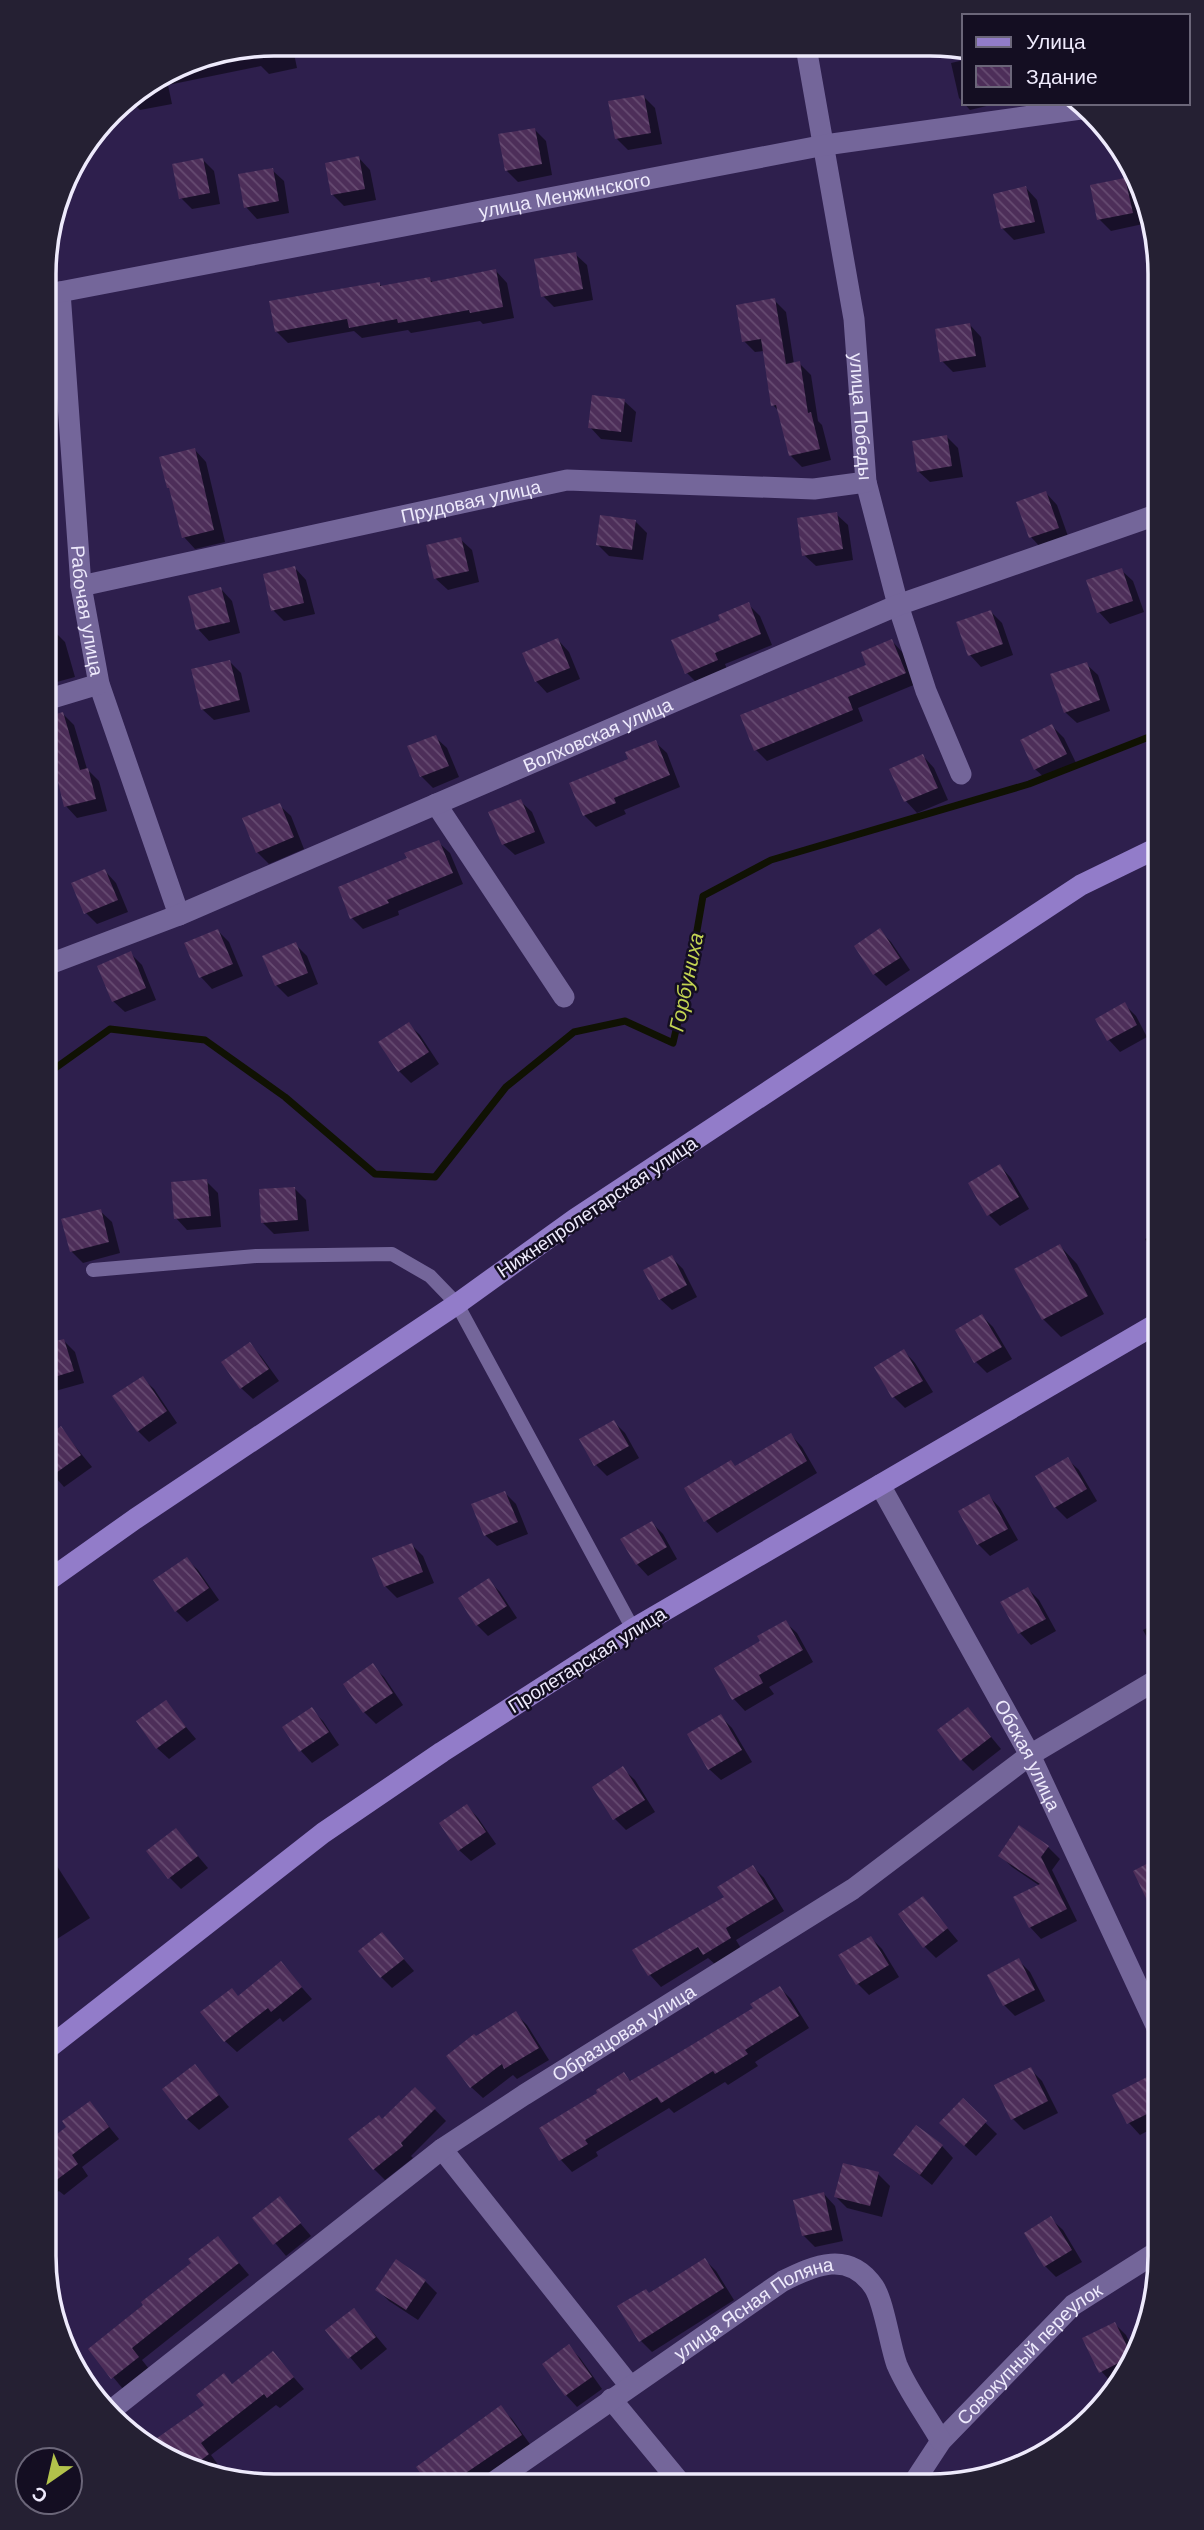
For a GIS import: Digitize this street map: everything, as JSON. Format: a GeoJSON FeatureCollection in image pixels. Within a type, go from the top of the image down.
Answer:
{"type":"FeatureCollection","features":[{"type":"Feature","properties":{"kind":"main road","name":"Нижнепролетарская улица"},"geometry":{"type":"LineString","coordinates":[[56,1575],[135,1519],[457,1304],[575,1219],[1081,885],[1148,852]]}},
{"type":"Feature","properties":{"kind":"main road","name":"Пролетарская улица"},"geometry":{"type":"LineString","coordinates":[[56,2042],[323,1833],[442,1752],[632,1629],[1148,1329]]}},
{"type":"Feature","properties":{"kind":"street","name":"улица Победы"},"geometry":{"type":"LineString","coordinates":[[808,56],[854,319],[866,482],[898,605],[926,691],[961,774]]}},
{"type":"Feature","properties":{"kind":"street","name":"улица Менжинского"},"geometry":{"type":"LineString","coordinates":[[56,292],[825,145],[1074,110]]}},
{"type":"Feature","properties":{"kind":"street","name":"Рабочая улица"},"geometry":{"type":"LineString","coordinates":[[56,333],[81,586],[100,684],[178,915]]}},
{"type":"Feature","properties":{"kind":"street","name":"Прудовая улица"},"geometry":{"type":"LineString","coordinates":[[81,586],[567,480],[814,489],[866,482]]}},
{"type":"Feature","properties":{"kind":"street","name":"Волховская улица"},"geometry":{"type":"LineString","coordinates":[[56,962],[178,915],[898,605],[1148,518]]}},
{"type":"Feature","properties":{"kind":"street"},"geometry":{"type":"LineString","coordinates":[[56,697],[100,684]]}},
{"type":"Feature","properties":{"kind":"street"},"geometry":{"type":"LineString","coordinates":[[436,804],[564,997]]}},
{"type":"Feature","properties":{"kind":"street","name":"Обская улица"},"geometry":{"type":"LineString","coordinates":[[880,1485],[1030,1755],[1148,2008]]}},
{"type":"Feature","properties":{"kind":"street","name":"Образцовая улица"},"geometry":{"type":"LineString","coordinates":[[116,2406],[442,2149],[853,1889],[1030,1755],[1148,1685]]}},
{"type":"Feature","properties":{"kind":"street"},"geometry":{"type":"LineString","coordinates":[[442,2149],[630,2386]]}},
{"type":"Feature","properties":{"kind":"street","name":"Совокупный переулок"},"geometry":{"type":"LineString","coordinates":[[919,2474],[941,2441],[1073,2305],[1148,2258]]}},
{"type":"Feature","properties":{"kind":"street","name":"улица Ясная Поляна"},"geometry":{"type":"LineString","coordinates":[[505,2474],[783,2281],[811,2267],[837,2262],[858,2272],[875,2288],[898,2367],[941,2441]]}},
{"type":"Feature","properties":{"kind":"street"},"geometry":{"type":"LineString","coordinates":[[611,2399],[673,2474]]}},
{"type":"Feature","properties":{"kind":"lane"},"geometry":{"type":"LineString","coordinates":[[93,1270],[256,1256],[392,1254],[430,1276],[457,1304],[632,1629]]}},
{"type":"Feature","properties":{"kind":"building"},"geometry":{"type":"Polygon","coordinates":[[[644,95],[651,133],[615,139],[608,101],[644,95]]]}},
{"type":"Feature","properties":{"kind":"building"},"geometry":{"type":"Polygon","coordinates":[[[535,128],[542,164],[505,171],[498,134],[535,128]]]}},
{"type":"Feature","properties":{"kind":"building"},"geometry":{"type":"Polygon","coordinates":[[[359,156],[365,189],[331,195],[325,163],[359,156]]]}},
{"type":"Feature","properties":{"kind":"building"},"geometry":{"type":"Polygon","coordinates":[[[203,158],[210,193],[179,199],[172,164],[203,158]]]}},
{"type":"Feature","properties":{"kind":"building"},"geometry":{"type":"Polygon","coordinates":[[[273,168],[279,201],[244,208],[238,174],[273,168]]]}},
{"type":"Feature","properties":{"kind":"building"},"geometry":{"type":"Polygon","coordinates":[[[1125,178],[1133,213],[1097,220],[1090,185],[1125,178]]]}},
{"type":"Feature","properties":{"kind":"building"},"geometry":{"type":"Polygon","coordinates":[[[1026,186],[1035,222],[1001,229],[993,194],[1026,186]]]}},
{"type":"Feature","properties":{"kind":"building"},"geometry":{"type":"Polygon","coordinates":[[[576,252],[583,289],[541,297],[534,259],[576,252]]]}},
{"type":"Feature","properties":{"kind":"building"},"geometry":{"type":"Polygon","coordinates":[[[496,269],[503,307],[470,313],[469,310],[398,323],[397,319],[349,328],[347,319],[275,332],[269,301],[380,282],[380,286],[430,277],[431,282],[496,269]]]}},
{"type":"Feature","properties":{"kind":"building"},"geometry":{"type":"Polygon","coordinates":[[[775,298],[786,364],[800,361],[808,413],[811,412],[820,449],[789,456],[776,405],[771,406],[761,339],[742,342],[736,305],[775,298]]]}},
{"type":"Feature","properties":{"kind":"building"},"geometry":{"type":"Polygon","coordinates":[[[970,323],[976,356],[940,362],[935,329],[970,323]]]}},
{"type":"Feature","properties":{"kind":"building"},"geometry":{"type":"Polygon","coordinates":[[[592,395],[625,399],[621,432],[588,428],[592,395]]]}},
{"type":"Feature","properties":{"kind":"building"},"geometry":{"type":"Polygon","coordinates":[[[947,435],[952,466],[917,472],[912,441],[947,435]]]}},
{"type":"Feature","properties":{"kind":"building"},"geometry":{"type":"Polygon","coordinates":[[[195,448],[214,530],[182,538],[159,457],[195,448]]]}},
{"type":"Feature","properties":{"kind":"building"},"geometry":{"type":"Polygon","coordinates":[[[1046,491],[1059,528],[1029,538],[1016,502],[1046,491]]]}},
{"type":"Feature","properties":{"kind":"building"},"geometry":{"type":"Polygon","coordinates":[[[837,512],[843,549],[802,556],[797,518],[837,512]]]}},
{"type":"Feature","properties":{"kind":"building"},"geometry":{"type":"Polygon","coordinates":[[[600,515],[636,520],[632,550],[596,545],[600,515]]]}},
{"type":"Feature","properties":{"kind":"building"},"geometry":{"type":"Polygon","coordinates":[[[461,537],[469,571],[434,579],[426,545],[461,537]]]}},
{"type":"Feature","properties":{"kind":"building"},"geometry":{"type":"Polygon","coordinates":[[[295,566],[304,603],[271,611],[263,574],[295,566]]]}},
{"type":"Feature","properties":{"kind":"building"},"geometry":{"type":"Polygon","coordinates":[[[1122,568],[1133,601],[1097,613],[1086,580],[1122,568]]]}},
{"type":"Feature","properties":{"kind":"building"},"geometry":{"type":"Polygon","coordinates":[[[221,587],[230,622],[196,630],[188,596],[221,587]]]}},
{"type":"Feature","properties":{"kind":"building"},"geometry":{"type":"Polygon","coordinates":[[[749,602],[761,634],[715,653],[718,660],[685,674],[671,640],[720,620],[718,615],[749,602]]]}},
{"type":"Feature","properties":{"kind":"building"},"geometry":{"type":"Polygon","coordinates":[[[991,610],[1003,644],[968,656],[956,622],[991,610]]]}},
{"type":"Feature","properties":{"kind":"building"},"geometry":{"type":"Polygon","coordinates":[[[558,638],[570,668],[535,682],[522,653],[558,638]]]}},
{"type":"Feature","properties":{"kind":"building"},"geometry":{"type":"Polygon","coordinates":[[[892,639],[906,673],[848,697],[853,710],[754,751],[740,715],[866,665],[861,652],[892,639]]]}},
{"type":"Feature","properties":{"kind":"building"},"geometry":{"type":"Polygon","coordinates":[[[230,660],[240,700],[201,710],[191,669],[230,660]]]}},
{"type":"Feature","properties":{"kind":"building"},"geometry":{"type":"Polygon","coordinates":[[[1087,662],[1100,700],[1064,713],[1050,674],[1087,662]]]}},
{"type":"Feature","properties":{"kind":"building"},"geometry":{"type":"Polygon","coordinates":[[[63,712],[80,770],[88,768],[96,799],[64,807],[56,774],[56,714],[63,712]]]}},
{"type":"Feature","properties":{"kind":"building"},"geometry":{"type":"Polygon","coordinates":[[[1052,724],[1067,754],[1034,770],[1020,740],[1052,724]]]}},
{"type":"Feature","properties":{"kind":"building"},"geometry":{"type":"Polygon","coordinates":[[[436,735],[449,766],[420,777],[407,746],[436,735]]]}},
{"type":"Feature","properties":{"kind":"building"},"geometry":{"type":"Polygon","coordinates":[[[656,740],[670,775],[614,798],[616,803],[583,816],[569,783],[628,759],[625,752],[656,740]]]}},
{"type":"Feature","properties":{"kind":"building"},"geometry":{"type":"Polygon","coordinates":[[[923,754],[938,788],[904,802],[889,769],[923,754]]]}},
{"type":"Feature","properties":{"kind":"building"},"geometry":{"type":"Polygon","coordinates":[[[521,799],[535,832],[502,845],[488,812],[521,799]]]}},
{"type":"Feature","properties":{"kind":"building"},"geometry":{"type":"Polygon","coordinates":[[[280,803],[294,837],[256,853],[242,818],[280,803]]]}},
{"type":"Feature","properties":{"kind":"building"},"geometry":{"type":"Polygon","coordinates":[[[439,840],[453,873],[387,900],[389,903],[350,919],[338,887],[407,858],[404,853],[439,840]]]}},
{"type":"Feature","properties":{"kind":"building"},"geometry":{"type":"Polygon","coordinates":[[[105,869],[118,900],[84,914],[71,883],[105,869]]]}},
{"type":"Feature","properties":{"kind":"building"},"geometry":{"type":"Polygon","coordinates":[[[880,928],[900,958],[873,975],[854,946],[880,928]]]}},
{"type":"Feature","properties":{"kind":"building"},"geometry":{"type":"Polygon","coordinates":[[[218,929],[233,964],[199,978],[184,943],[218,929]]]}},
{"type":"Feature","properties":{"kind":"building"},"geometry":{"type":"Polygon","coordinates":[[[296,942],[308,973],[275,986],[262,956],[296,942]]]}},
{"type":"Feature","properties":{"kind":"building"},"geometry":{"type":"Polygon","coordinates":[[[131,951],[146,988],[112,1002],[97,966],[131,951]]]}},
{"type":"Feature","properties":{"kind":"building"},"geometry":{"type":"Polygon","coordinates":[[[1125,1002],[1137,1025],[1107,1041],[1095,1019],[1125,1002]]]}},
{"type":"Feature","properties":{"kind":"building"},"geometry":{"type":"Polygon","coordinates":[[[409,1022],[429,1052],[398,1072],[378,1042],[409,1022]]]}},
{"type":"Feature","properties":{"kind":"building"},"geometry":{"type":"Polygon","coordinates":[[[1000,1164],[1019,1197],[987,1216],[968,1183],[1000,1164]]]}},
{"type":"Feature","properties":{"kind":"building"},"geometry":{"type":"Polygon","coordinates":[[[207,1179],[211,1216],[174,1219],[171,1182],[207,1179]]]}},
{"type":"Feature","properties":{"kind":"building"},"geometry":{"type":"Polygon","coordinates":[[[295,1187],[298,1220],[261,1223],[259,1189],[295,1187]]]}},
{"type":"Feature","properties":{"kind":"building"},"geometry":{"type":"Polygon","coordinates":[[[101,1209],[109,1242],[70,1252],[61,1219],[101,1209]]]}},
{"type":"Feature","properties":{"kind":"building"},"geometry":{"type":"Polygon","coordinates":[[[1060,1244],[1088,1296],[1042,1320],[1014,1269],[1060,1244]]]}},
{"type":"Feature","properties":{"kind":"building"},"geometry":{"type":"Polygon","coordinates":[[[672,1255],[687,1285],[659,1300],[643,1270],[672,1255]]]}},
{"type":"Feature","properties":{"kind":"building"},"geometry":{"type":"Polygon","coordinates":[[[982,1314],[1002,1347],[974,1363],[955,1330],[982,1314]]]}},
{"type":"Feature","properties":{"kind":"building"},"geometry":{"type":"Polygon","coordinates":[[[64,1339],[74,1371],[56,1377],[56,1341],[64,1339]]]}},
{"type":"Feature","properties":{"kind":"building"},"geometry":{"type":"Polygon","coordinates":[[[250,1342],[269,1369],[240,1389],[221,1362],[250,1342]]]}},
{"type":"Feature","properties":{"kind":"building"},"geometry":{"type":"Polygon","coordinates":[[[904,1349],[923,1381],[892,1398],[874,1367],[904,1349]]]}},
{"type":"Feature","properties":{"kind":"building"},"geometry":{"type":"Polygon","coordinates":[[[143,1376],[167,1411],[137,1432],[112,1396],[143,1376]]]}},
{"type":"Feature","properties":{"kind":"building"},"geometry":{"type":"Polygon","coordinates":[[[614,1420],[629,1446],[594,1466],[579,1439],[614,1420]]]}},
{"type":"Feature","properties":{"kind":"building"},"geometry":{"type":"Polygon","coordinates":[[[61,1426],[81,1455],[56,1473],[56,1430],[61,1426]]]}},
{"type":"Feature","properties":{"kind":"building"},"geometry":{"type":"Polygon","coordinates":[[[791,1433],[807,1461],[704,1522],[684,1488],[731,1460],[735,1466],[791,1433]]]}},
{"type":"Feature","properties":{"kind":"building"},"geometry":{"type":"Polygon","coordinates":[[[1068,1457],[1087,1489],[1054,1508],[1035,1476],[1068,1457]]]}},
{"type":"Feature","properties":{"kind":"building"},"geometry":{"type":"Polygon","coordinates":[[[505,1491],[518,1522],[484,1536],[471,1504],[505,1491]]]}},
{"type":"Feature","properties":{"kind":"building"},"geometry":{"type":"Polygon","coordinates":[[[989,1494],[1008,1529],[977,1545],[958,1511],[989,1494]]]}},
{"type":"Feature","properties":{"kind":"building"},"geometry":{"type":"Polygon","coordinates":[[[652,1521],[667,1547],[636,1565],[620,1539],[652,1521]]]}},
{"type":"Feature","properties":{"kind":"building"},"geometry":{"type":"Polygon","coordinates":[[[412,1543],[423,1572],[384,1587],[372,1558],[412,1543]]]}},
{"type":"Feature","properties":{"kind":"building"},"geometry":{"type":"Polygon","coordinates":[[[187,1557],[209,1588],[175,1612],[153,1580],[187,1557]]]}},
{"type":"Feature","properties":{"kind":"building"},"geometry":{"type":"Polygon","coordinates":[[[489,1578],[507,1606],[476,1626],[458,1598],[489,1578]]]}},
{"type":"Feature","properties":{"kind":"building"},"geometry":{"type":"Polygon","coordinates":[[[1028,1587],[1046,1619],[1018,1634],[1000,1602],[1028,1587]]]}},
{"type":"Feature","properties":{"kind":"building"},"geometry":{"type":"Polygon","coordinates":[[[786,1620],[803,1650],[759,1675],[763,1683],[732,1700],[714,1668],[760,1641],[757,1636],[786,1620]]]}},
{"type":"Feature","properties":{"kind":"building"},"geometry":{"type":"Polygon","coordinates":[[[373,1663],[393,1693],[363,1713],[343,1684],[373,1663]]]}},
{"type":"Feature","properties":{"kind":"building"},"geometry":{"type":"Polygon","coordinates":[[[166,1700],[186,1727],[156,1749],[136,1721],[166,1700]]]}},
{"type":"Feature","properties":{"kind":"building"},"geometry":{"type":"Polygon","coordinates":[[[312,1707],[329,1732],[299,1752],[282,1727],[312,1707]]]}},
{"type":"Feature","properties":{"kind":"building"},"geometry":{"type":"Polygon","coordinates":[[[968,1707],[991,1737],[960,1761],[937,1730],[968,1707]]]}},
{"type":"Feature","properties":{"kind":"building"},"geometry":{"type":"Polygon","coordinates":[[[721,1714],[742,1750],[708,1770],[687,1734],[721,1714]]]}},
{"type":"Feature","properties":{"kind":"building"},"geometry":{"type":"Polygon","coordinates":[[[623,1766],[645,1800],[613,1820],[592,1787],[623,1766]]]}},
{"type":"Feature","properties":{"kind":"building"},"geometry":{"type":"Polygon","coordinates":[[[467,1804],[486,1832],[458,1851],[439,1823],[467,1804]]]}},
{"type":"Feature","properties":{"kind":"building"},"geometry":{"type":"Polygon","coordinates":[[[1019,1825],[1049,1846],[1041,1857],[1067,1909],[1029,1928],[1013,1897],[1040,1884],[998,1856],[1019,1825]]]}},
{"type":"Feature","properties":{"kind":"building"},"geometry":{"type":"Polygon","coordinates":[[[176,1828],[198,1856],[168,1879],[146,1851],[176,1828]]]}},
{"type":"Feature","properties":{"kind":"building"},"geometry":{"type":"Polygon","coordinates":[[[1148,1863],[1148,1902],[1133,1871],[1148,1863]]]}},
{"type":"Feature","properties":{"kind":"building"},"geometry":{"type":"Polygon","coordinates":[[[753,1865],[774,1899],[726,1928],[731,1938],[703,1955],[698,1947],[648,1976],[632,1950],[724,1897],[717,1887],[753,1865]]]}},
{"type":"Feature","properties":{"kind":"building"},"geometry":{"type":"Polygon","coordinates":[[[923,1896],[948,1928],[923,1948],[898,1914],[923,1896]]]}},
{"type":"Feature","properties":{"kind":"building"},"geometry":{"type":"Polygon","coordinates":[[[382,1932],[404,1959],[380,1978],[358,1951],[382,1932]]]}},
{"type":"Feature","properties":{"kind":"building"},"geometry":{"type":"Polygon","coordinates":[[[871,1936],[889,1965],[856,1985],[838,1955],[871,1936]]]}},
{"type":"Feature","properties":{"kind":"building"},"geometry":{"type":"Polygon","coordinates":[[[1019,1958],[1035,1990],[1003,2006],[987,1975],[1019,1958]]]}},
{"type":"Feature","properties":{"kind":"building"},"geometry":{"type":"Polygon","coordinates":[[[281,1961],[302,1987],[271,2012],[268,2008],[224,2042],[200,2012],[232,1988],[238,1996],[281,1961]]]}},
{"type":"Feature","properties":{"kind":"building"},"geometry":{"type":"Polygon","coordinates":[[[780,1986],[799,2016],[745,2050],[748,2054],[715,2074],[713,2071],[661,2103],[657,2097],[585,2140],[588,2144],[559,2161],[539,2128],[597,2093],[596,2090],[624,2072],[630,2081],[675,2055],[753,2008],[750,2004],[780,1986]]]}},
{"type":"Feature","properties":{"kind":"building"},"geometry":{"type":"Polygon","coordinates":[[[516,2011],[539,2048],[504,2069],[502,2064],[470,2088],[446,2056],[474,2034],[476,2036],[516,2011]]]}},
{"type":"Feature","properties":{"kind":"building"},"geometry":{"type":"Polygon","coordinates":[[[195,2064],[219,2095],[186,2120],[162,2089],[195,2064]]]}},
{"type":"Feature","properties":{"kind":"building"},"geometry":{"type":"Polygon","coordinates":[[[1031,2067],[1048,2101],[1011,2120],[994,2085],[1031,2067]]]}},
{"type":"Feature","properties":{"kind":"building"},"geometry":{"type":"Polygon","coordinates":[[[1148,2077],[1148,2114],[1127,2124],[1112,2095],[1148,2077]]]}},
{"type":"Feature","properties":{"kind":"building"},"geometry":{"type":"Polygon","coordinates":[[[415,2087],[436,2108],[401,2143],[403,2146],[373,2170],[348,2139],[379,2115],[382,2119],[415,2087]]]}},
{"type":"Feature","properties":{"kind":"building"},"geometry":{"type":"Polygon","coordinates":[[[963,2098],[987,2121],[964,2146],[939,2123],[963,2098]]]}},
{"type":"Feature","properties":{"kind":"building"},"geometry":{"type":"Polygon","coordinates":[[[90,2101],[109,2127],[72,2155],[78,2164],[56,2180],[56,2135],[66,2127],[62,2121],[90,2101]]]}},
{"type":"Feature","properties":{"kind":"building"},"geometry":{"type":"Polygon","coordinates":[[[916,2125],[943,2145],[920,2175],[893,2155],[916,2125]]]}},
{"type":"Feature","properties":{"kind":"building"},"geometry":{"type":"Polygon","coordinates":[[[843,2163],[879,2172],[870,2206],[834,2197],[843,2163]]]}},
{"type":"Feature","properties":{"kind":"building"},"geometry":{"type":"Polygon","coordinates":[[[824,2192],[832,2230],[802,2236],[793,2200],[824,2192]]]}},
{"type":"Feature","properties":{"kind":"building"},"geometry":{"type":"Polygon","coordinates":[[[280,2196],[301,2223],[273,2245],[252,2218],[280,2196]]]}},
{"type":"Feature","properties":{"kind":"building"},"geometry":{"type":"Polygon","coordinates":[[[1051,2216],[1072,2250],[1044,2267],[1024,2233],[1051,2216]]]}},
{"type":"Feature","properties":{"kind":"building"},"geometry":{"type":"Polygon","coordinates":[[[218,2236],[239,2263],[132,2348],[139,2357],[111,2379],[88,2349],[143,2305],[141,2302],[191,2263],[188,2259],[218,2236]]]}},
{"type":"Feature","properties":{"kind":"building"},"geometry":{"type":"Polygon","coordinates":[[[705,2258],[724,2288],[639,2342],[617,2306],[646,2289],[649,2293],[705,2258]]]}},
{"type":"Feature","properties":{"kind":"building"},"geometry":{"type":"Polygon","coordinates":[[[396,2259],[426,2280],[406,2310],[375,2290],[396,2259]]]}},
{"type":"Feature","properties":{"kind":"building"},"geometry":{"type":"Polygon","coordinates":[[[354,2308],[376,2337],[348,2359],[325,2330],[354,2308]]]}},
{"type":"Feature","properties":{"kind":"building"},"geometry":{"type":"Polygon","coordinates":[[[1115,2322],[1127,2347],[1120,2362],[1099,2373],[1082,2338],[1115,2322]]]}},
{"type":"Feature","properties":{"kind":"building"},"geometry":{"type":"Polygon","coordinates":[[[569,2344],[592,2377],[565,2396],[542,2364],[569,2344]]]}},
{"type":"Feature","properties":{"kind":"building"},"geometry":{"type":"Polygon","coordinates":[[[273,2351],[294,2377],[267,2398],[264,2394],[201,2443],[209,2454],[201,2461],[156,2439],[204,2405],[196,2395],[224,2373],[232,2384],[273,2351]]]}},
{"type":"Feature","properties":{"kind":"building"},"geometry":{"type":"Polygon","coordinates":[[[501,2405],[522,2435],[464,2474],[421,2474],[416,2467],[501,2405]]]}},
{"type":"Feature","properties":{"kind":"waterway","name":"Горбуниха"},"geometry":{"type":"LineString","coordinates":[[56,1068],[110,1029],[205,1040],[285,1097],[375,1174],[435,1177],[506,1087],[574,1032],[625,1021],[673,1043],[703,896],[771,860],[1029,784],[1148,737]]}}]}
